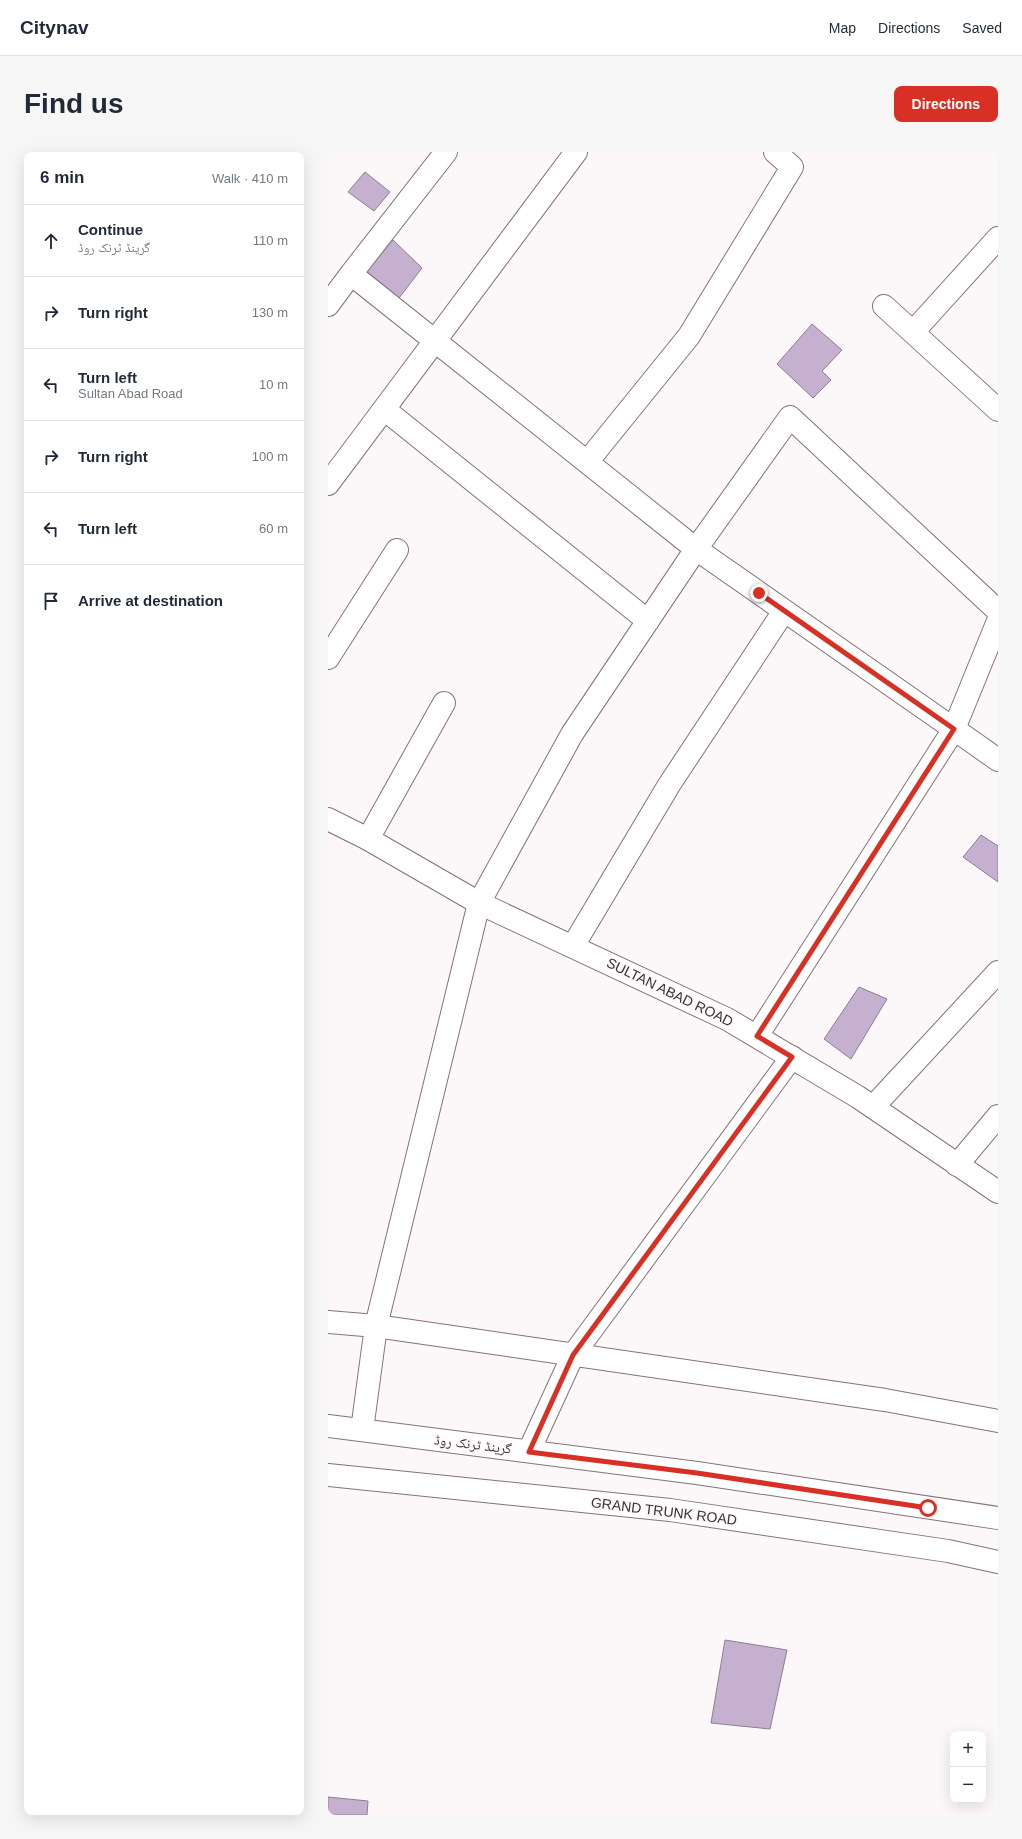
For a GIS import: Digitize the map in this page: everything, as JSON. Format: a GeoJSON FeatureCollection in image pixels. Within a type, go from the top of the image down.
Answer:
{"type":"FeatureCollection","features":[{"type":"Feature","properties":{"kind":"street"},"geometry":{"type":"LineString","coordinates":[[328,305],[446,152]]}},
{"type":"Feature","properties":{"kind":"street"},"geometry":{"type":"LineString","coordinates":[[328,484],[576,152]]}},
{"type":"Feature","properties":{"kind":"street"},"geometry":{"type":"LineString","coordinates":[[587,462],[689,336],[788,174],[792,167],[775,152]]}},
{"type":"Feature","properties":{"kind":"street"},"geometry":{"type":"LineString","coordinates":[[913,332],[998,238]]}},
{"type":"Feature","properties":{"kind":"street"},"geometry":{"type":"LineString","coordinates":[[351,274],[696,549],[998,760]]}},
{"type":"Feature","properties":{"kind":"street"},"geometry":{"type":"LineString","coordinates":[[884,306],[998,410]]}},
{"type":"Feature","properties":{"kind":"street"},"geometry":{"type":"LineString","coordinates":[[384,409],[648,621]]}},
{"type":"Feature","properties":{"kind":"street"},"geometry":{"type":"LineString","coordinates":[[362,1430],[376,1326],[479,903],[572,734],[696,549],[790,417],[998,611]]}},
{"type":"Feature","properties":{"kind":"street"},"geometry":{"type":"LineString","coordinates":[[328,658],[397,550]]}},
{"type":"Feature","properties":{"kind":"street"},"geometry":{"type":"LineString","coordinates":[[573,946],[669,785],[784,611]]}},
{"type":"Feature","properties":{"kind":"street"},"geometry":{"type":"LineString","coordinates":[[757,1036],[954,729],[998,621]]}},
{"type":"Feature","properties":{"kind":"street"},"geometry":{"type":"LineString","coordinates":[[368,839],[444,703]]}},
{"type":"Feature","properties":{"kind":"street","name":"SULTAN ABAD ROAD"},"geometry":{"type":"LineString","coordinates":[[328,819],[368,839],[479,903],[727,1019],[873,1107],[998,1192]]}},
{"type":"Feature","properties":{"kind":"street"},"geometry":{"type":"LineString","coordinates":[[873,1107],[998,972]]}},
{"type":"Feature","properties":{"kind":"street"},"geometry":{"type":"LineString","coordinates":[[529,1452],[573,1355],[792,1057]]}},
{"type":"Feature","properties":{"kind":"street"},"geometry":{"type":"LineString","coordinates":[[957,1165],[998,1116]]}},
{"type":"Feature","properties":{"kind":"street"},"geometry":{"type":"LineString","coordinates":[[328,1322],[376,1326],[885,1400],[998,1421]]}},
{"type":"Feature","properties":{"kind":"street","name":"گرینڈ ٹرنک روڈ"},"geometry":{"type":"LineString","coordinates":[[328,1426],[697,1473],[998,1518]]}},
{"type":"Feature","properties":{"kind":"street","name":"GRAND TRUNK ROAD"},"geometry":{"type":"LineString","coordinates":[[328,1475],[670,1510],[948,1552],[998,1562]]}},
{"type":"Feature","properties":{"kind":"building"},"geometry":{"type":"Polygon","coordinates":[[[365,172],[390,192],[374,211],[348,192],[365,172]]]}},
{"type":"Feature","properties":{"kind":"building"},"geometry":{"type":"Polygon","coordinates":[[[393,240],[422,268],[396,302],[365,272],[393,240]]]}},
{"type":"Feature","properties":{"kind":"building"},"geometry":{"type":"Polygon","coordinates":[[[812,324],[842,350],[822,371],[831,380],[813,398],[777,364],[812,324]]]}},
{"type":"Feature","properties":{"kind":"building"},"geometry":{"type":"Polygon","coordinates":[[[981,835],[998,846],[998,882],[963,857],[981,835]]]}},
{"type":"Feature","properties":{"kind":"building"},"geometry":{"type":"Polygon","coordinates":[[[859,987],[887,999],[851,1059],[824,1039],[859,987]]]}},
{"type":"Feature","properties":{"kind":"building"},"geometry":{"type":"Polygon","coordinates":[[[725,1640],[787,1650],[770,1729],[711,1723],[725,1640]]]}},
{"type":"Feature","properties":{"kind":"building"},"geometry":{"type":"Polygon","coordinates":[[[328,1797],[368,1801],[367,1815],[328,1815],[328,1797]]]}},
{"type":"Feature","properties":{"kind":"route"},"geometry":{"type":"LineString","coordinates":[[759,593],[954,729],[757,1036],[792,1057],[573,1355],[529,1452],[697,1473],[928,1508]]}}]}
